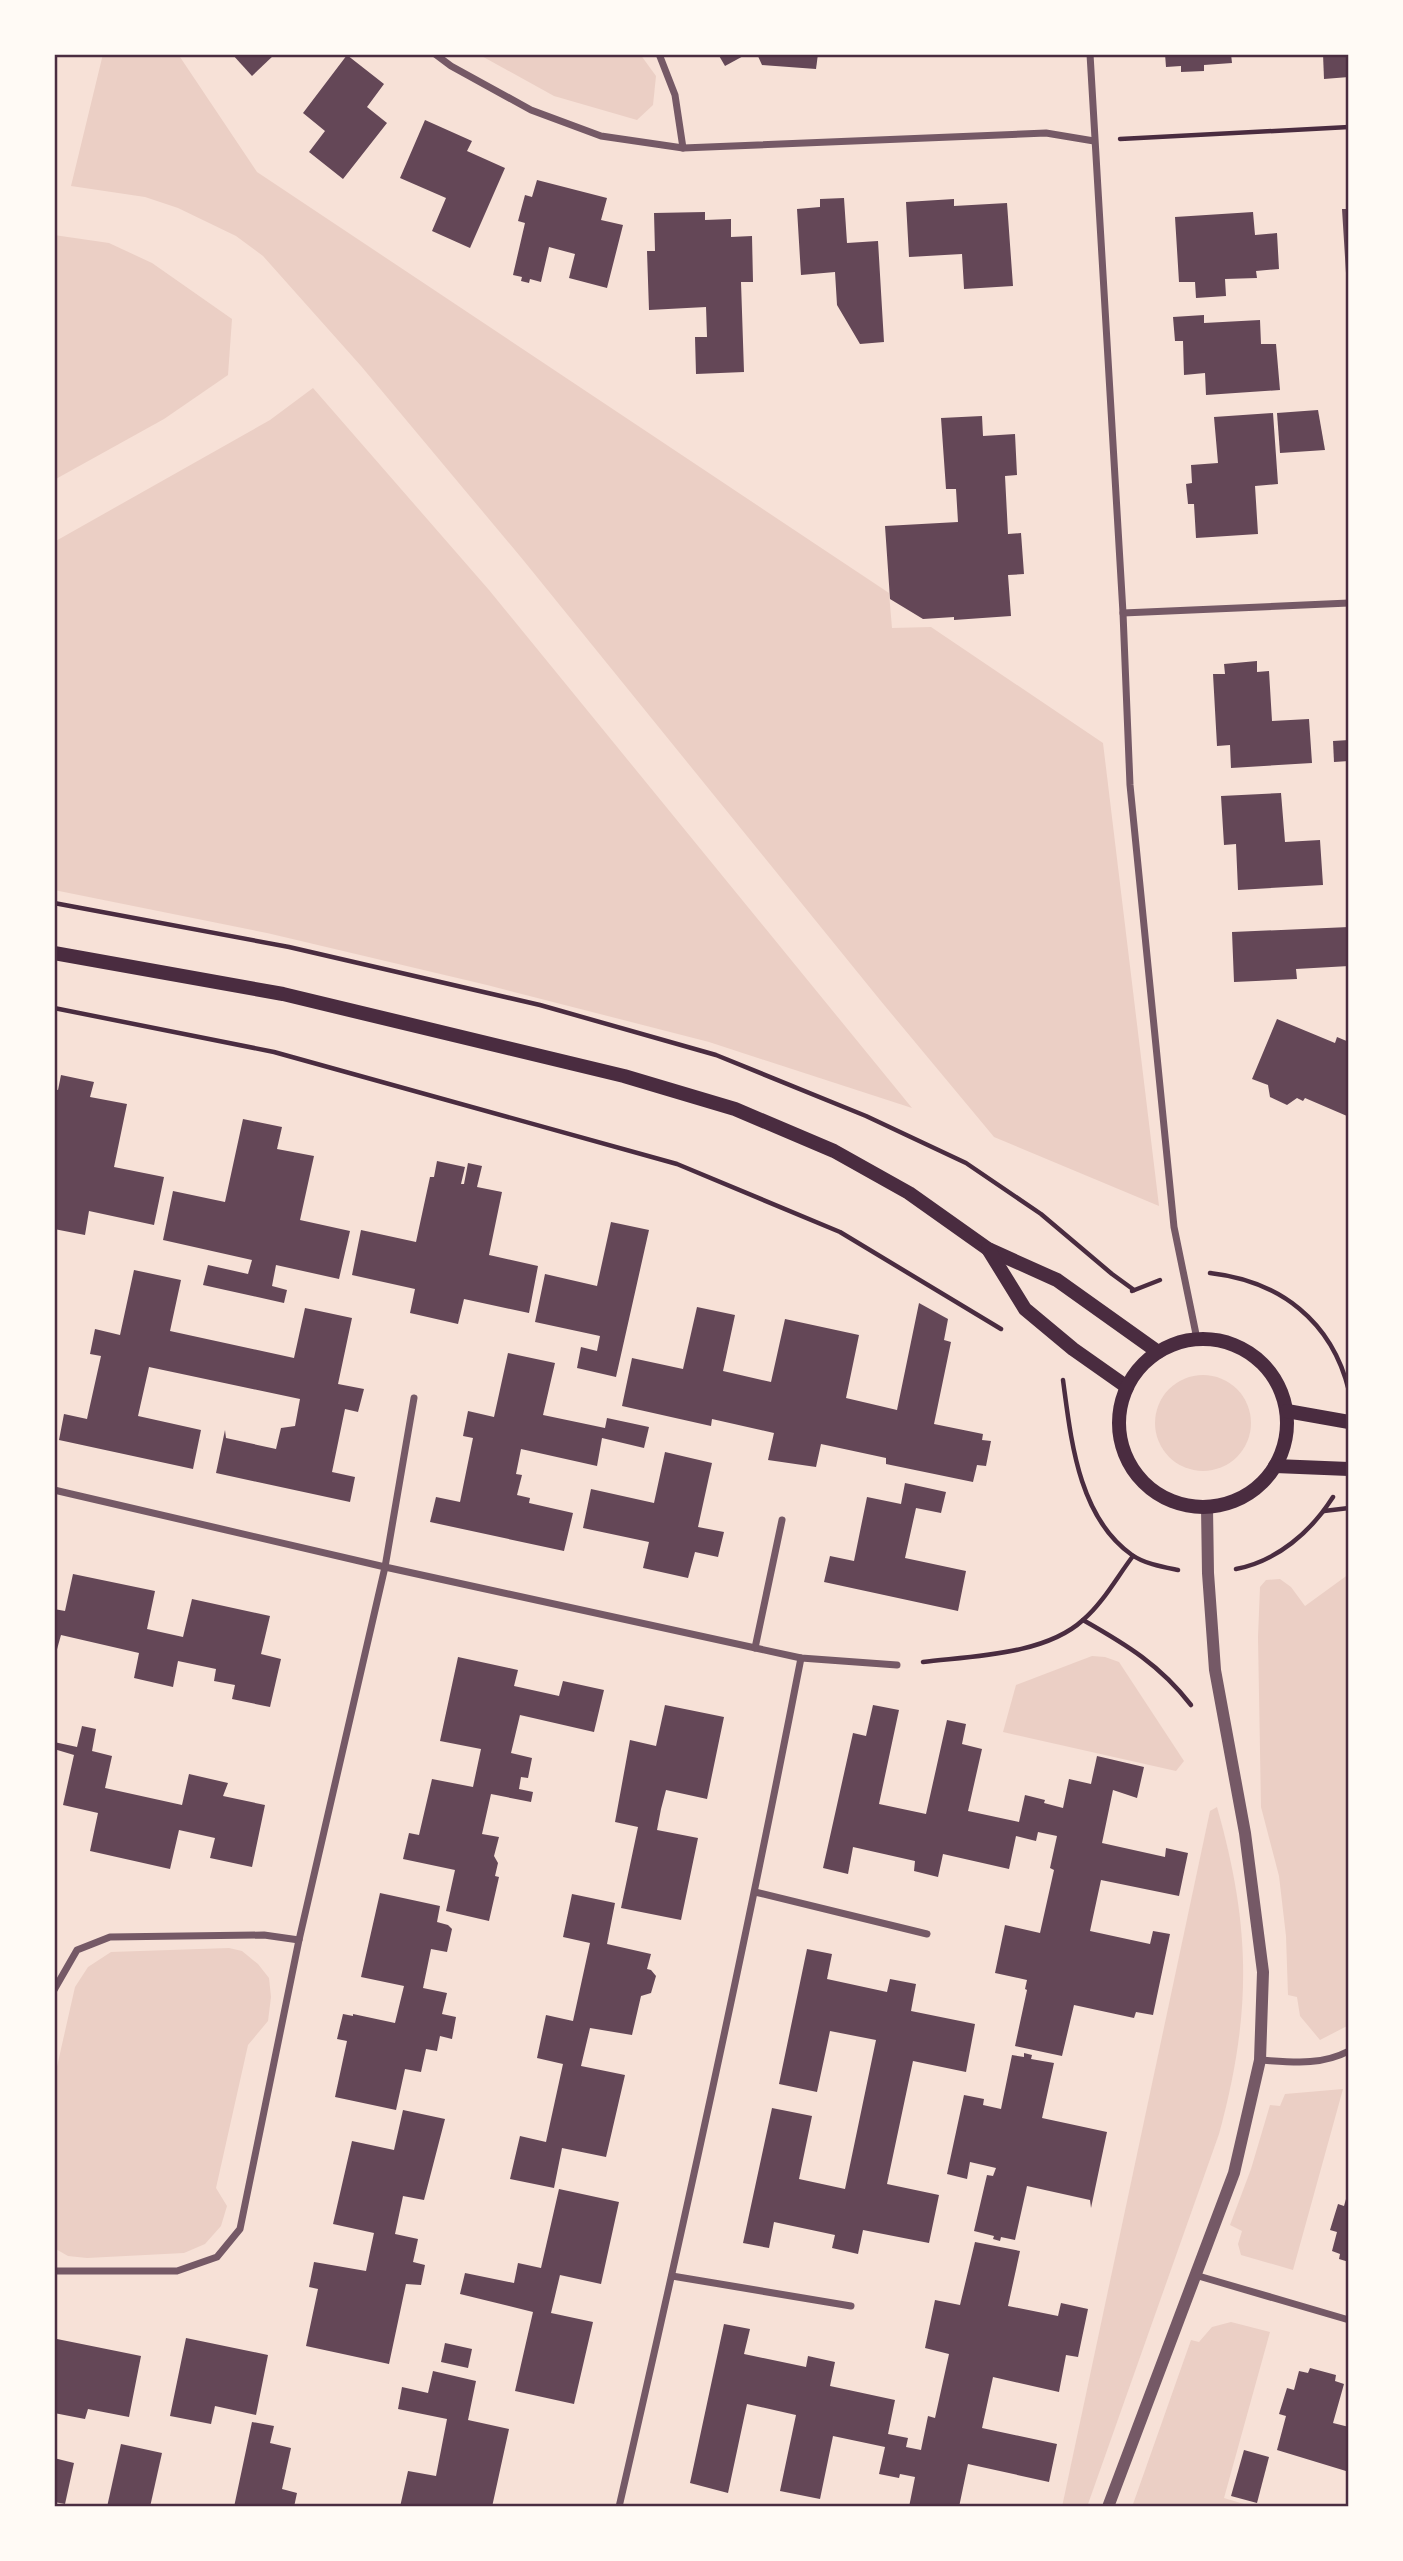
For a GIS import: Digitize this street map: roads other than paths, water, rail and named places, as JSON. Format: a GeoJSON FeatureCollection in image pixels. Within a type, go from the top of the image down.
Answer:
{"type":"FeatureCollection","features":[{"type":"Feature","properties":{"kind":"main road"},"geometry":{"type":"LineString","coordinates":[[54,953],[283,994],[624,1076],[735,1108],[845,1157],[909,1194],[988,1250],[1057,1280],[1158,1352]]}},
{"type":"Feature","properties":{"kind":"main road"},"geometry":{"type":"LineString","coordinates":[[988,1250],[1025,1310],[1073,1349],[1127,1387]]}},
{"type":"Feature","properties":{"kind":"main road"},"geometry":{"type":"LineString","coordinates":[[1197,1339],[1211,1339],[1238,1346],[1261,1362],[1278,1384],[1287,1411],[1286,1439],[1268,1477],[1247,1495],[1207,1507],[1183,1504],[1161,1496],[1148,1487],[1129,1463],[1120,1433],[1119,1417],[1127,1387],[1146,1361],[1158,1352],[1183,1341],[1197,1339]]}},
{"type":"Feature","properties":{"kind":"main road"},"geometry":{"type":"LineString","coordinates":[[1287,1411],[1349,1422]]}},
{"type":"Feature","properties":{"kind":"main road"},"geometry":{"type":"LineString","coordinates":[[1275,1466],[1347,1469]]}},
{"type":"Feature","properties":{"kind":"street"},"geometry":{"type":"LineString","coordinates":[[435,54],[451,66],[543,114],[601,136],[683,148],[1046,133],[1094,141]]}},
{"type":"Feature","properties":{"kind":"street"},"geometry":{"type":"LineString","coordinates":[[659,54],[675,94],[683,148]]}},
{"type":"Feature","properties":{"kind":"street"},"geometry":{"type":"LineString","coordinates":[[1090,54],[1123,613],[1130,785],[1174,1227],[1197,1339]]}},
{"type":"Feature","properties":{"kind":"street"},"geometry":{"type":"LineString","coordinates":[[1123,613],[1349,603]]}},
{"type":"Feature","properties":{"kind":"street"},"geometry":{"type":"LineString","coordinates":[[54,2271],[177,2271],[217,2257],[240,2229],[299,1940],[385,1567],[414,1398]]}},
{"type":"Feature","properties":{"kind":"street"},"geometry":{"type":"LineString","coordinates":[[54,1490],[385,1567],[801,1658],[897,1665]]}},
{"type":"Feature","properties":{"kind":"street"},"geometry":{"type":"LineString","coordinates":[[1108,2507],[1234,2173],[1260,2060],[1263,1972],[1245,1833],[1215,1670],[1208,1573],[1207,1507]]}},
{"type":"Feature","properties":{"kind":"street"},"geometry":{"type":"LineString","coordinates":[[755,1648],[782,1520]]}},
{"type":"Feature","properties":{"kind":"street"},"geometry":{"type":"LineString","coordinates":[[619,2507],[755,1892],[801,1658]]}},
{"type":"Feature","properties":{"kind":"street"},"geometry":{"type":"LineString","coordinates":[[755,1892],[927,1934]]}},
{"type":"Feature","properties":{"kind":"street"},"geometry":{"type":"LineString","coordinates":[[54,1990],[77,1951],[110,1937],[264,1935],[299,1940]]}},
{"type":"Feature","properties":{"kind":"street"},"geometry":{"type":"LineString","coordinates":[[1260,2060],[1309,2063],[1335,2058],[1349,2050]]}},
{"type":"Feature","properties":{"kind":"street"},"geometry":{"type":"LineString","coordinates":[[1195,2275],[1349,2320]]}},
{"type":"Feature","properties":{"kind":"street"},"geometry":{"type":"LineString","coordinates":[[672,2276],[851,2306]]}}]}
